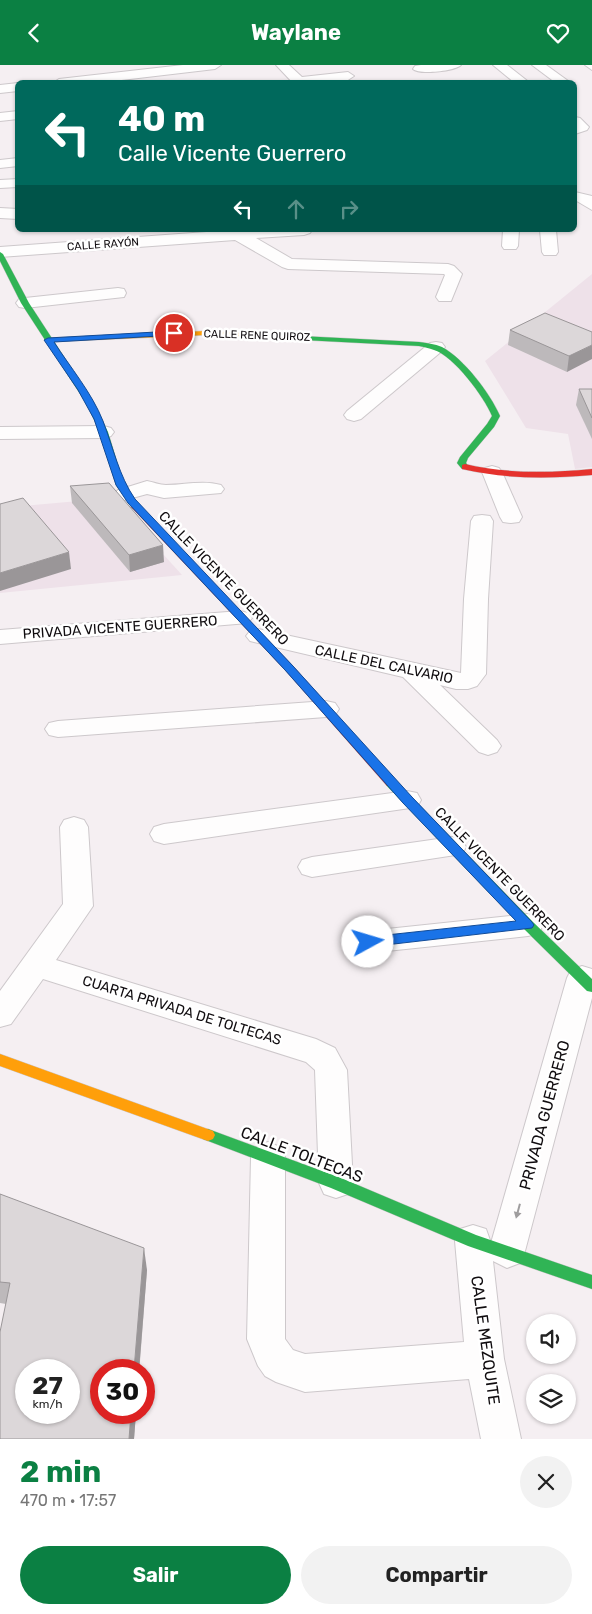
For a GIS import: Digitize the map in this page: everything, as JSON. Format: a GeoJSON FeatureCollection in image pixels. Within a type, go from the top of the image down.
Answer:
{"type":"FeatureCollection","features":[{"type":"Feature","properties":{"kind":"street"},"geometry":{"type":"LineString","coordinates":[[77,65],[84,79]]}},
{"type":"Feature","properties":{"kind":"street"},"geometry":{"type":"LineString","coordinates":[[77,80],[145,78],[215,65]]}},
{"type":"Feature","properties":{"kind":"street"},"geometry":{"type":"LineString","coordinates":[[282,65],[298,80]]}},
{"type":"Feature","properties":{"kind":"street"},"geometry":{"type":"LineString","coordinates":[[417,67],[455,65]]}},
{"type":"Feature","properties":{"kind":"street"},"geometry":{"type":"LineString","coordinates":[[499,65],[520,80]]}},
{"type":"Feature","properties":{"kind":"street"},"geometry":{"type":"LineString","coordinates":[[538,65],[560,80]]}},
{"type":"Feature","properties":{"kind":"street"},"geometry":{"type":"LineString","coordinates":[[417,67],[432,80]]}},
{"type":"Feature","properties":{"kind":"street"},"geometry":{"type":"LineString","coordinates":[[314,80],[348,75]]}},
{"type":"Feature","properties":{"kind":"street"},"geometry":{"type":"LineString","coordinates":[[0,89],[15,87]]}},
{"type":"Feature","properties":{"kind":"street"},"geometry":{"type":"LineString","coordinates":[[0,117],[15,115]]}},
{"type":"Feature","properties":{"kind":"street"},"geometry":{"type":"LineString","coordinates":[[0,164],[15,162]]}},
{"type":"Feature","properties":{"kind":"street"},"geometry":{"type":"LineString","coordinates":[[0,183],[15,183]]}},
{"type":"Feature","properties":{"kind":"street"},"geometry":{"type":"LineString","coordinates":[[0,213],[15,214]]}},
{"type":"Feature","properties":{"kind":"street","name":"CALLE RAYÓN"},"geometry":{"type":"LineString","coordinates":[[0,253],[259,232]]}},
{"type":"Feature","properties":{"kind":"street"},"geometry":{"type":"LineString","coordinates":[[510,247],[511,232]]}},
{"type":"Feature","properties":{"kind":"street"},"geometry":{"type":"LineString","coordinates":[[548,232],[550,252]]}},
{"type":"Feature","properties":{"kind":"street"},"geometry":{"type":"LineString","coordinates":[[237,234],[288,264],[370,265],[448,269],[454,274],[446,297]]}},
{"type":"Feature","properties":{"kind":"street","name":"CALLE VICENTE GUERRERO"},"geometry":{"type":"LineString","coordinates":[[0,253],[25,303],[90,403],[104,432],[120,485],[125,494],[452,847],[587,983]]}},
{"type":"Feature","properties":{"kind":"street"},"geometry":{"type":"LineString","coordinates":[[308,283],[311,265]]}},
{"type":"Feature","properties":{"kind":"street"},"geometry":{"type":"LineString","coordinates":[[25,303],[118,293]]}},
{"type":"Feature","properties":{"kind":"street","name":"CALLE RENE QUIROZ"},"geometry":{"type":"LineString","coordinates":[[48,340],[206,333],[419,343],[436,347]]}},
{"type":"Feature","properties":{"kind":"street"},"geometry":{"type":"LineString","coordinates":[[354,415],[436,347],[444,350],[453,358],[489,401],[496,415],[492,425],[482,434],[463,458],[462,466],[473,470],[492,472],[564,474],[592,472]]}},
{"type":"Feature","properties":{"kind":"street"},"geometry":{"type":"LineString","coordinates":[[0,433],[104,432]]}},
{"type":"Feature","properties":{"kind":"street"},"geometry":{"type":"LineString","coordinates":[[492,472],[511,517]]}},
{"type":"Feature","properties":{"kind":"street"},"geometry":{"type":"LineString","coordinates":[[125,494],[147,487],[164,492],[194,488],[214,489]]}},
{"type":"Feature","properties":{"kind":"street","name":"CALLE DEL CALVARIO"},"geometry":{"type":"LineString","coordinates":[[258,636],[411,671],[468,681],[474,674],[476,599],[482,521]]}},
{"type":"Feature","properties":{"kind":"street","name":"PRIVADA VICENTE GUERRERO"},"geometry":{"type":"LineString","coordinates":[[0,637],[240,618]]}},
{"type":"Feature","properties":{"kind":"street"},"geometry":{"type":"LineString","coordinates":[[411,671],[488,746]]}},
{"type":"Feature","properties":{"kind":"street"},"geometry":{"type":"LineString","coordinates":[[58,729],[326,709]]}},
{"type":"Feature","properties":{"kind":"street"},"geometry":{"type":"LineString","coordinates":[[164,834],[408,800]]}},
{"type":"Feature","properties":{"kind":"street"},"geometry":{"type":"LineString","coordinates":[[0,1015],[78,906],[74,827]]}},
{"type":"Feature","properties":{"kind":"street"},"geometry":{"type":"LineString","coordinates":[[312,867],[452,847]]}},
{"type":"Feature","properties":{"kind":"street"},"geometry":{"type":"LineString","coordinates":[[368,942],[528,925]]}},
{"type":"Feature","properties":{"kind":"street","name":"CUARTA PRIVADA DE TOLTECAS"},"geometry":{"type":"LineString","coordinates":[[34,965],[316,1052],[326,1060],[331,1070],[336,1183]]}},
{"type":"Feature","properties":{"kind":"street","name":"PRIVADA GUERRERO"},"geometry":{"type":"LineString","coordinates":[[490,1246],[587,983]]}},
{"type":"Feature","properties":{"kind":"street","name":"CALLE TOLTECAS"},"geometry":{"type":"LineString","coordinates":[[0,1060],[268,1157],[490,1246],[592,1282]]}},
{"type":"Feature","properties":{"kind":"street"},"geometry":{"type":"LineString","coordinates":[[268,1157],[266,1339],[270,1354],[280,1365],[305,1373],[486,1359]]}},
{"type":"Feature","properties":{"kind":"street","name":"CALLE MEZQUITE"},"geometry":{"type":"LineString","coordinates":[[490,1246],[486,1359],[501,1439]]}},
{"type":"Feature","properties":{"kind":"shaded area"},"geometry":{"type":"Polygon","coordinates":[[[592,274],[592,467],[575,469],[568,434],[526,428],[485,361],[592,274]]]}},
{"type":"Feature","properties":{"kind":"shaded area"},"geometry":{"type":"Polygon","coordinates":[[[112,498],[182,575],[0,593],[0,508],[112,498]]]}},
{"type":"Feature","properties":{"kind":"building"},"geometry":{"type":"Polygon","coordinates":[[[545,313],[592,332],[592,345],[569,356],[510,330],[545,313]]]}},
{"type":"Feature","properties":{"kind":"building"},"geometry":{"type":"Polygon","coordinates":[[[579,389],[592,389],[592,418],[579,389]]]}},
{"type":"Feature","properties":{"kind":"building"},"geometry":{"type":"Polygon","coordinates":[[[109,483],[163,545],[129,555],[70,486],[109,483]]]}},
{"type":"Feature","properties":{"kind":"building"},"geometry":{"type":"Polygon","coordinates":[[[23,498],[69,552],[0,573],[0,504],[23,498]]]}},
{"type":"Feature","properties":{"kind":"building"},"geometry":{"type":"Polygon","coordinates":[[[0,1194],[144,1248],[135,1359],[90,1359],[90,1424],[130,1424],[129,1439],[0,1439],[0,1332],[10,1283],[0,1282],[0,1194]]]}},
{"type":"Feature","properties":{"kind":"traffic: fast"},"geometry":{"type":"LineString","coordinates":[[0,254],[25,303],[90,403],[104,432],[120,485],[136,507]]}},
{"type":"Feature","properties":{"kind":"traffic: fast"},"geometry":{"type":"LineString","coordinates":[[264,336],[419,344],[438,348],[453,358],[489,400],[496,416],[491,425],[464,457],[461,463],[465,467]]}},
{"type":"Feature","properties":{"kind":"traffic: fast"},"geometry":{"type":"LineString","coordinates":[[391,783],[528,925],[592,987]]}},
{"type":"Feature","properties":{"kind":"traffic: fast"},"geometry":{"type":"LineString","coordinates":[[208,1135],[336,1183],[473,1241],[592,1282]]}},
{"type":"Feature","properties":{"kind":"traffic: slow"},"geometry":{"type":"LineString","coordinates":[[48,340],[206,333],[264,336]]}},
{"type":"Feature","properties":{"kind":"traffic: slow"},"geometry":{"type":"LineString","coordinates":[[0,1060],[208,1135]]}},
{"type":"Feature","properties":{"kind":"traffic: jam"},"geometry":{"type":"LineString","coordinates":[[465,467],[494,473],[528,475],[592,472]]}},
{"type":"Feature","properties":{"kind":"traffic: jam"},"geometry":{"type":"LineString","coordinates":[[136,507],[289,668],[391,783]]}},
{"type":"Feature","properties":{"kind":"route"},"geometry":{"type":"LineString","coordinates":[[174,333],[48,340],[82,390],[98,419],[104,432],[120,485],[125,494],[289,668],[408,800],[528,925],[368,942]]}}]}
